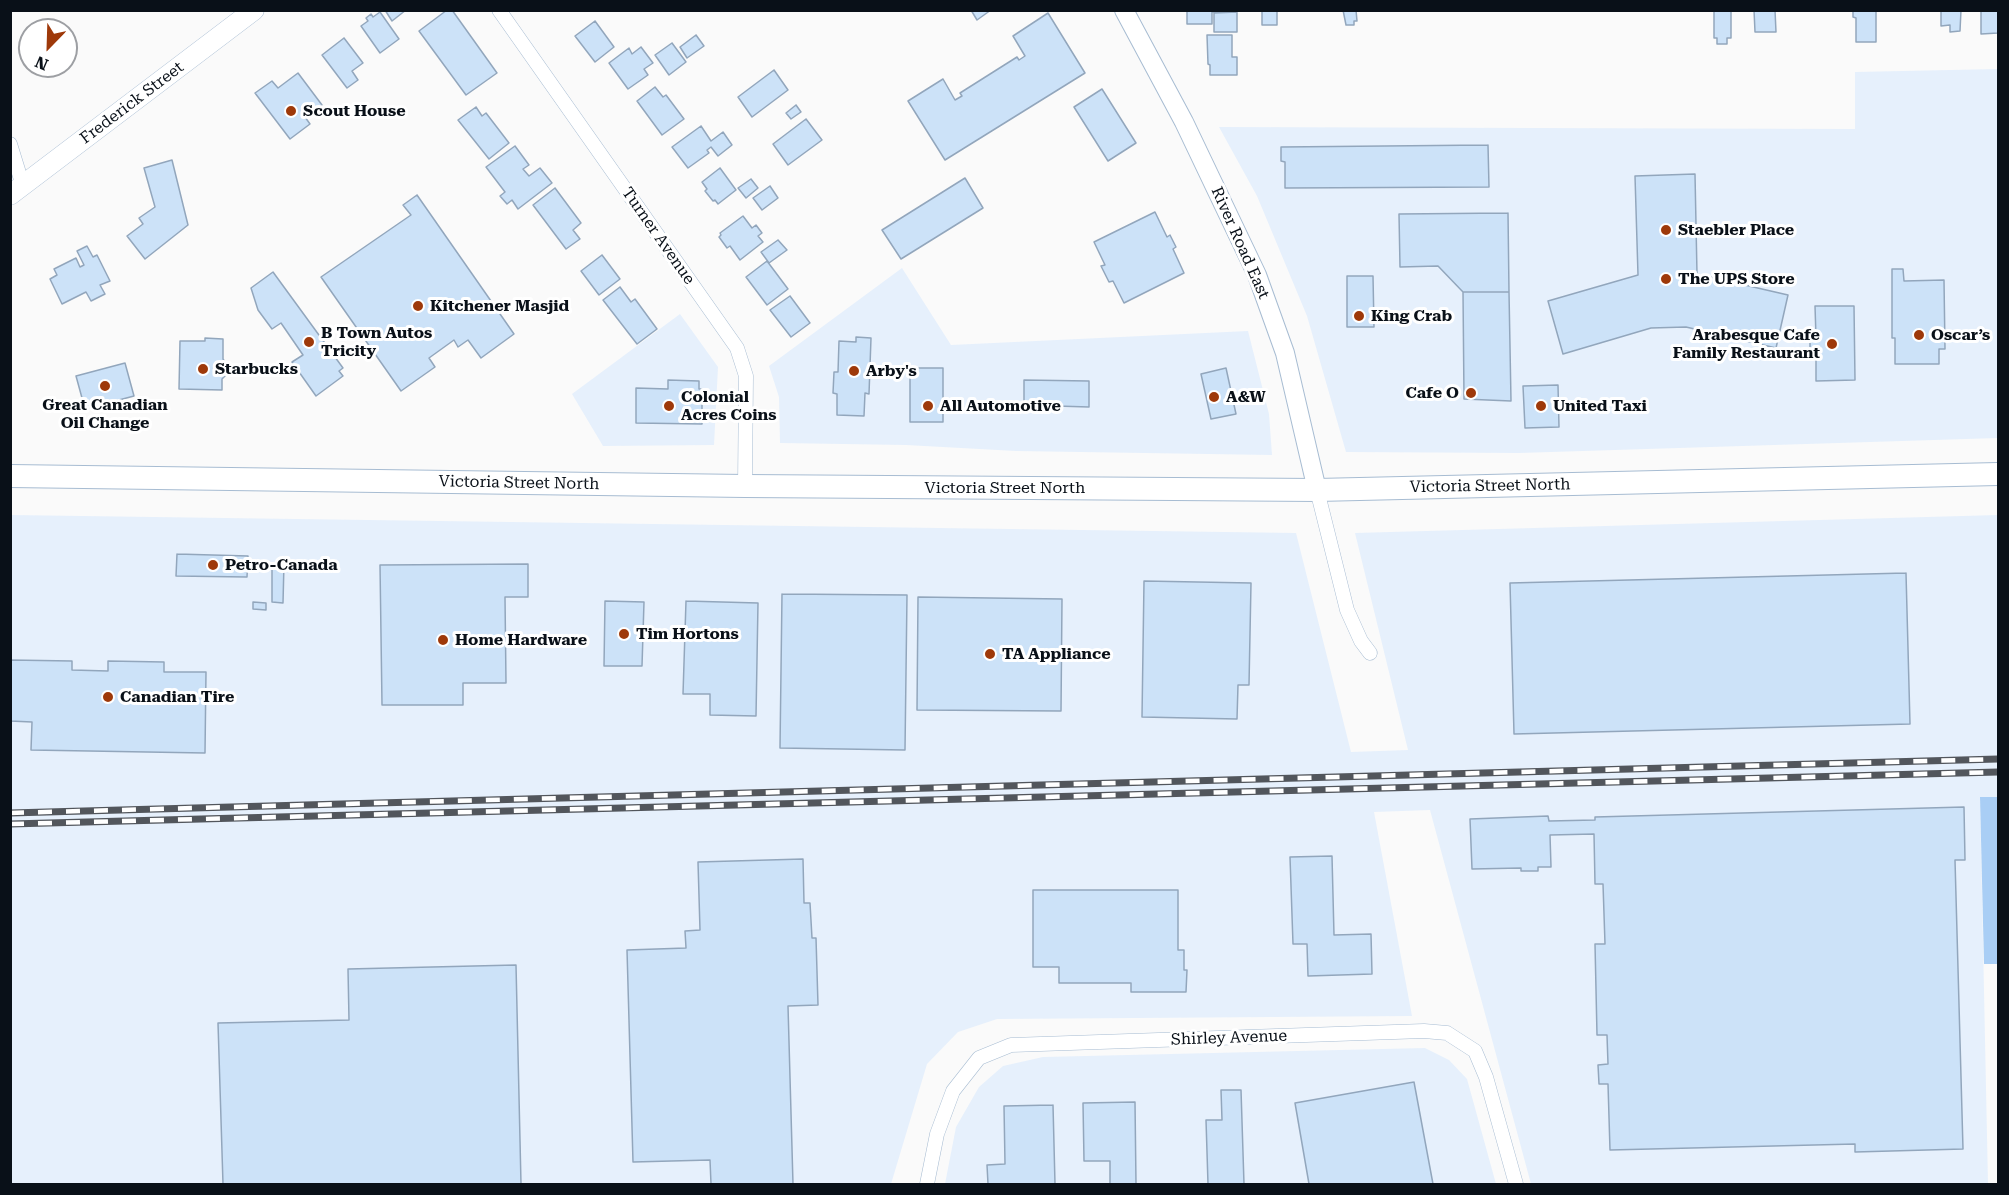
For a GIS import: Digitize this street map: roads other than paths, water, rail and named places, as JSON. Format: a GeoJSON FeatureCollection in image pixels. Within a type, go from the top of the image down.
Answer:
{"type":"FeatureCollection","features":[{"type":"Feature","properties":{"kind":"main road","name":"Frederick Street"},"geometry":{"type":"LineString","coordinates":[[17,191],[254,10]]}},
{"type":"Feature","properties":{"kind":"main road","name":"Victoria Street North"},"geometry":{"type":"LineString","coordinates":[[10,476],[745,486],[1317,490],[1998,474]]}},
{"type":"Feature","properties":{"kind":"street","name":"Turner Avenue"},"geometry":{"type":"LineString","coordinates":[[499,10],[737,348],[746,376],[745,486]]}},
{"type":"Feature","properties":{"kind":"street","name":"River Road East"},"geometry":{"type":"LineString","coordinates":[[1124,10],[1184,122],[1257,276],[1285,353],[1317,490]]}},
{"type":"Feature","properties":{"kind":"street"},"geometry":{"type":"LineString","coordinates":[[10,144],[17,191]]}},
{"type":"Feature","properties":{"kind":"street"},"geometry":{"type":"LineString","coordinates":[[1317,490],[1347,610],[1361,641],[1370,653]]}},
{"type":"Feature","properties":{"kind":"street","name":"Shirley Avenue"},"geometry":{"type":"LineString","coordinates":[[927,1185],[937,1134],[953,1091],[979,1058],[1011,1045],[1424,1031],[1447,1033],[1475,1051],[1486,1077],[1516,1185]]}},
{"type":"Feature","properties":{"kind":"railway"},"geometry":{"type":"LineString","coordinates":[[10,813],[1998,759]]}},
{"type":"Feature","properties":{"kind":"railway"},"geometry":{"type":"LineString","coordinates":[[10,824],[1998,772]]}},
{"type":"Feature","properties":{"kind":"place","name":"Scout House"},"geometry":{"type":"Point","coordinates":[291,111]}},
{"type":"Feature","properties":{"kind":"place","name":"Staebler Place"},"geometry":{"type":"Point","coordinates":[1666,230]}},
{"type":"Feature","properties":{"kind":"place","name":"The UPS Store"},"geometry":{"type":"Point","coordinates":[1666,279]}},
{"type":"Feature","properties":{"kind":"place","name":"Kitchener Masjid"},"geometry":{"type":"Point","coordinates":[418,306]}},
{"type":"Feature","properties":{"kind":"place","name":"King Crab"},"geometry":{"type":"Point","coordinates":[1359,316]}},
{"type":"Feature","properties":{"kind":"place","name":"Oscar’s"},"geometry":{"type":"Point","coordinates":[1919,335]}},
{"type":"Feature","properties":{"kind":"place","name":"B Town Autos Tricity"},"geometry":{"type":"Point","coordinates":[309,342]}},
{"type":"Feature","properties":{"kind":"place","name":"Arabesque Cafe Family Restaurant"},"geometry":{"type":"Point","coordinates":[1832,344]}},
{"type":"Feature","properties":{"kind":"place","name":"Starbucks"},"geometry":{"type":"Point","coordinates":[203,369]}},
{"type":"Feature","properties":{"kind":"place","name":"Arby's"},"geometry":{"type":"Point","coordinates":[854,371]}},
{"type":"Feature","properties":{"kind":"place","name":"Great Canadian Oil Change"},"geometry":{"type":"Point","coordinates":[105,386]}},
{"type":"Feature","properties":{"kind":"place","name":"Cafe O"},"geometry":{"type":"Point","coordinates":[1471,393]}},
{"type":"Feature","properties":{"kind":"place","name":"A&W"},"geometry":{"type":"Point","coordinates":[1214,397]}},
{"type":"Feature","properties":{"kind":"place","name":"Colonial Acres Coins"},"geometry":{"type":"Point","coordinates":[669,406]}},
{"type":"Feature","properties":{"kind":"place","name":"All Automotive"},"geometry":{"type":"Point","coordinates":[928,406]}},
{"type":"Feature","properties":{"kind":"place","name":"United Taxi"},"geometry":{"type":"Point","coordinates":[1541,406]}},
{"type":"Feature","properties":{"kind":"place","name":"Petro-Canada"},"geometry":{"type":"Point","coordinates":[213,565]}},
{"type":"Feature","properties":{"kind":"place","name":"Tim Hortons"},"geometry":{"type":"Point","coordinates":[624,634]}},
{"type":"Feature","properties":{"kind":"place","name":"Home Hardware"},"geometry":{"type":"Point","coordinates":[443,640]}},
{"type":"Feature","properties":{"kind":"place","name":"TA Appliance"},"geometry":{"type":"Point","coordinates":[990,654]}},
{"type":"Feature","properties":{"kind":"place","name":"Canadian Tire"},"geometry":{"type":"Point","coordinates":[108,697]}}]}
